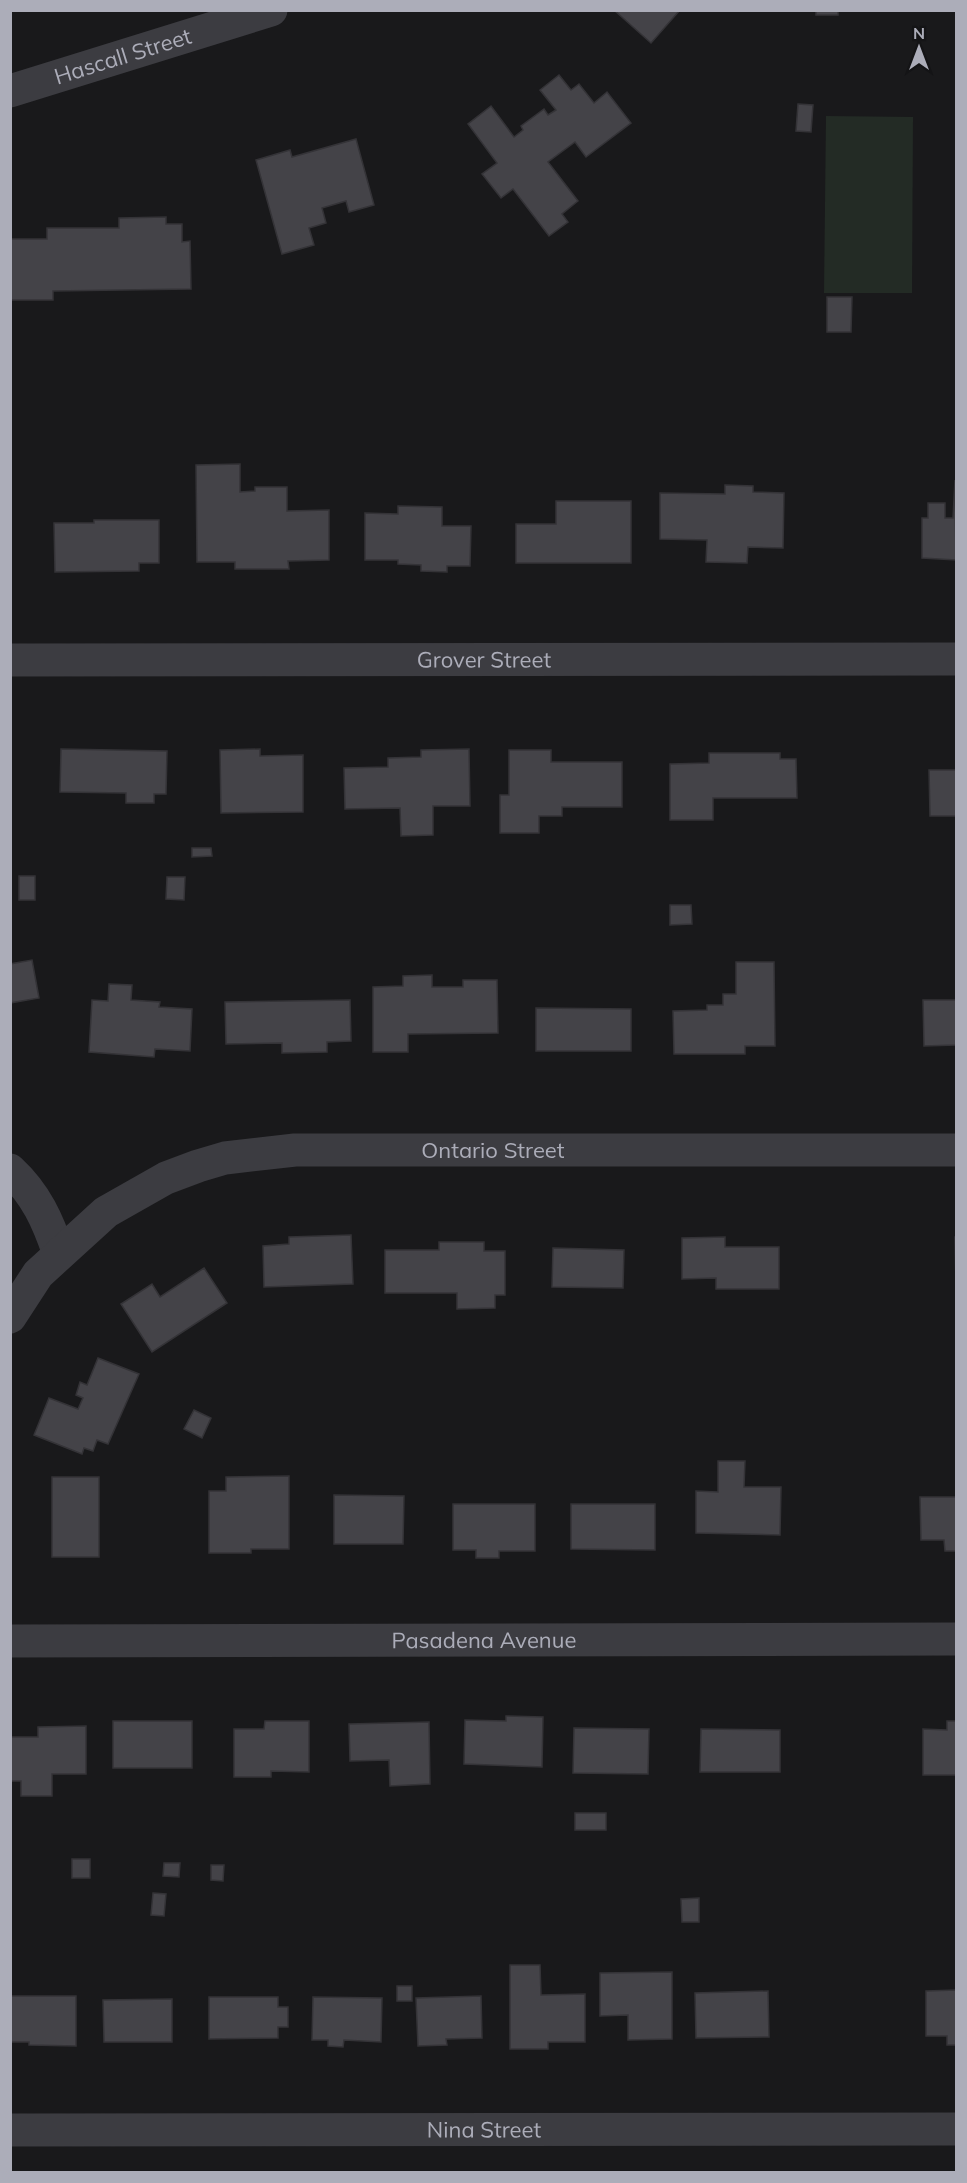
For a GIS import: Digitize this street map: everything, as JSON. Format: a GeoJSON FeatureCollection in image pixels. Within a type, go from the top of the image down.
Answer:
{"type":"FeatureCollection","features":[{"type":"Feature","properties":{"kind":"street","name":"Hascall Street"},"geometry":{"type":"LineString","coordinates":[[10,91],[271,10]]}},
{"type":"Feature","properties":{"kind":"street","name":"Grover Street"},"geometry":{"type":"LineString","coordinates":[[10,660],[957,659]]}},
{"type":"Feature","properties":{"kind":"street","name":"Ontario Street"},"geometry":{"type":"LineString","coordinates":[[10,1317],[38,1274],[106,1212],[166,1178],[225,1158],[295,1150],[957,1150]]}},
{"type":"Feature","properties":{"kind":"street"},"geometry":{"type":"LineString","coordinates":[[10,1170],[27,1186],[47,1218],[59,1254]]}},
{"type":"Feature","properties":{"kind":"street","name":"Pasadena Avenue"},"geometry":{"type":"LineString","coordinates":[[10,1641],[957,1639]]}},
{"type":"Feature","properties":{"kind":"street","name":"Nina Street"},"geometry":{"type":"LineString","coordinates":[[10,2130],[957,2129]]}},
{"type":"Feature","properties":{"kind":"shaded area"},"geometry":{"type":"Polygon","coordinates":[[[826,116],[913,117],[912,293],[824,293],[826,116]]]}},
{"type":"Feature","properties":{"kind":"building"},"geometry":{"type":"Polygon","coordinates":[[[614,10],[680,10],[651,43],[614,10]]]}},
{"type":"Feature","properties":{"kind":"building"},"geometry":{"type":"Polygon","coordinates":[[[816,10],[838,10],[838,15],[816,15],[816,10]]]}},
{"type":"Feature","properties":{"kind":"building"},"geometry":{"type":"Polygon","coordinates":[[[559,75],[571,90],[579,84],[594,103],[607,92],[631,123],[586,157],[575,142],[548,162],[578,201],[562,214],[568,222],[549,236],[513,189],[501,198],[482,174],[497,163],[468,124],[491,106],[514,137],[523,130],[521,126],[544,109],[548,115],[556,110],[540,90],[559,75]]]}},
{"type":"Feature","properties":{"kind":"building"},"geometry":{"type":"Polygon","coordinates":[[[798,104],[813,105],[811,132],[796,131],[798,104]]]}},
{"type":"Feature","properties":{"kind":"building"},"geometry":{"type":"Polygon","coordinates":[[[356,139],[374,205],[349,212],[346,201],[322,208],[326,223],[309,228],[314,245],[282,254],[256,160],[290,150],[292,157],[356,139]]]}},
{"type":"Feature","properties":{"kind":"building"},"geometry":{"type":"Polygon","coordinates":[[[166,217],[166,224],[182,224],[182,242],[190,241],[191,289],[53,291],[53,300],[10,300],[10,239],[47,239],[47,228],[119,228],[119,218],[166,217]]]}},
{"type":"Feature","properties":{"kind":"building"},"geometry":{"type":"Polygon","coordinates":[[[827,297],[852,297],[851,332],[827,332],[827,297]]]}},
{"type":"Feature","properties":{"kind":"building"},"geometry":{"type":"Polygon","coordinates":[[[240,464],[240,492],[255,491],[255,487],[287,487],[287,511],[329,510],[329,560],[288,561],[289,569],[235,569],[235,562],[197,562],[196,465],[240,464]]]}},
{"type":"Feature","properties":{"kind":"building"},"geometry":{"type":"Polygon","coordinates":[[[955,480],[956,560],[922,558],[922,518],[928,518],[928,503],[945,503],[945,518],[953,518],[955,480]]]}},
{"type":"Feature","properties":{"kind":"building"},"geometry":{"type":"Polygon","coordinates":[[[725,485],[753,486],[753,492],[784,493],[783,548],[748,547],[747,563],[706,562],[707,540],[660,539],[660,493],[725,494],[725,485]]]}},
{"type":"Feature","properties":{"kind":"building"},"geometry":{"type":"Polygon","coordinates":[[[556,501],[631,501],[631,563],[516,563],[516,524],[556,524],[556,501]]]}},
{"type":"Feature","properties":{"kind":"building"},"geometry":{"type":"Polygon","coordinates":[[[398,506],[442,507],[442,526],[471,526],[470,566],[447,566],[447,572],[421,571],[421,565],[398,564],[398,560],[365,560],[365,513],[398,514],[398,506]]]}},
{"type":"Feature","properties":{"kind":"building"},"geometry":{"type":"Polygon","coordinates":[[[94,520],[159,520],[159,563],[139,563],[139,571],[55,572],[54,523],[94,523],[94,520]]]}},
{"type":"Feature","properties":{"kind":"building"},"geometry":{"type":"Polygon","coordinates":[[[61,749],[167,751],[166,794],[154,794],[154,803],[126,803],[126,793],[60,792],[61,749]]]}},
{"type":"Feature","properties":{"kind":"building"},"geometry":{"type":"Polygon","coordinates":[[[260,749],[260,756],[303,755],[303,812],[221,813],[220,750],[260,749]]]}},
{"type":"Feature","properties":{"kind":"building"},"geometry":{"type":"Polygon","coordinates":[[[469,749],[470,806],[433,806],[433,835],[401,836],[400,808],[345,809],[344,768],[388,767],[388,758],[421,757],[421,750],[469,749]]]}},
{"type":"Feature","properties":{"kind":"building"},"geometry":{"type":"Polygon","coordinates":[[[509,750],[551,750],[551,762],[622,762],[622,807],[562,807],[562,816],[539,816],[539,833],[500,833],[500,795],[509,795],[509,750]]]}},
{"type":"Feature","properties":{"kind":"building"},"geometry":{"type":"Polygon","coordinates":[[[709,753],[780,753],[780,759],[796,759],[797,798],[713,798],[713,820],[670,820],[670,764],[709,763],[709,753]]]}},
{"type":"Feature","properties":{"kind":"building"},"geometry":{"type":"Polygon","coordinates":[[[929,770],[956,770],[956,816],[930,816],[929,770]]]}},
{"type":"Feature","properties":{"kind":"building"},"geometry":{"type":"Polygon","coordinates":[[[192,848],[211,848],[212,856],[192,857],[192,848]]]}},
{"type":"Feature","properties":{"kind":"building"},"geometry":{"type":"Polygon","coordinates":[[[19,876],[35,876],[35,900],[19,900],[19,876]]]}},
{"type":"Feature","properties":{"kind":"building"},"geometry":{"type":"Polygon","coordinates":[[[167,877],[185,877],[184,900],[166,899],[167,877]]]}},
{"type":"Feature","properties":{"kind":"building"},"geometry":{"type":"Polygon","coordinates":[[[670,905],[691,905],[692,924],[670,925],[670,905]]]}},
{"type":"Feature","properties":{"kind":"building"},"geometry":{"type":"Polygon","coordinates":[[[32,960],[39,998],[10,1003],[10,964],[32,960]]]}},
{"type":"Feature","properties":{"kind":"building"},"geometry":{"type":"Polygon","coordinates":[[[736,962],[774,962],[775,1046],[745,1046],[745,1054],[674,1054],[673,1011],[707,1010],[707,1005],[723,1005],[723,994],[736,994],[736,962]]]}},
{"type":"Feature","properties":{"kind":"building"},"geometry":{"type":"Polygon","coordinates":[[[432,975],[432,987],[463,987],[463,980],[497,980],[498,1033],[408,1034],[408,1052],[373,1052],[373,987],[403,986],[403,976],[432,975]]]}},
{"type":"Feature","properties":{"kind":"building"},"geometry":{"type":"Polygon","coordinates":[[[109,984],[132,985],[131,1000],[160,1002],[159,1007],[192,1009],[190,1051],[155,1049],[154,1057],[89,1052],[92,1000],[108,1001],[109,984]]]}},
{"type":"Feature","properties":{"kind":"building"},"geometry":{"type":"Polygon","coordinates":[[[350,1000],[351,1041],[327,1042],[327,1052],[282,1053],[282,1043],[226,1044],[225,1002],[350,1000]]]}},
{"type":"Feature","properties":{"kind":"building"},"geometry":{"type":"Polygon","coordinates":[[[923,1000],[956,1000],[956,1045],[924,1046],[923,1000]]]}},
{"type":"Feature","properties":{"kind":"building"},"geometry":{"type":"Polygon","coordinates":[[[536,1008],[631,1009],[631,1051],[536,1051],[536,1008]]]}},
{"type":"Feature","properties":{"kind":"building"},"geometry":{"type":"Polygon","coordinates":[[[351,1235],[353,1284],[264,1287],[263,1246],[289,1244],[289,1237],[351,1235]]]}},
{"type":"Feature","properties":{"kind":"building"},"geometry":{"type":"Polygon","coordinates":[[[725,1237],[725,1247],[779,1247],[779,1289],[716,1289],[716,1278],[682,1279],[682,1238],[725,1237]]]}},
{"type":"Feature","properties":{"kind":"building"},"geometry":{"type":"Polygon","coordinates":[[[955,1237],[956,1237],[956,1286],[955,1237]]]}},
{"type":"Feature","properties":{"kind":"building"},"geometry":{"type":"Polygon","coordinates":[[[439,1242],[484,1242],[484,1251],[505,1251],[505,1295],[495,1295],[495,1308],[457,1309],[457,1293],[385,1293],[385,1250],[439,1250],[439,1242]]]}},
{"type":"Feature","properties":{"kind":"building"},"geometry":{"type":"Polygon","coordinates":[[[553,1248],[624,1250],[623,1288],[552,1287],[553,1248]]]}},
{"type":"Feature","properties":{"kind":"building"},"geometry":{"type":"Polygon","coordinates":[[[204,1268],[227,1303],[152,1352],[121,1304],[152,1284],[160,1297],[204,1268]]]}},
{"type":"Feature","properties":{"kind":"building"},"geometry":{"type":"Polygon","coordinates":[[[98,1358],[139,1374],[108,1444],[97,1440],[93,1451],[84,1448],[82,1454],[34,1435],[49,1398],[78,1409],[83,1398],[76,1395],[80,1382],[87,1385],[98,1358]]]}},
{"type":"Feature","properties":{"kind":"building"},"geometry":{"type":"Polygon","coordinates":[[[194,1410],[211,1418],[202,1438],[184,1429],[194,1410]]]}},
{"type":"Feature","properties":{"kind":"building"},"geometry":{"type":"Polygon","coordinates":[[[718,1461],[745,1461],[744,1487],[781,1487],[780,1535],[696,1533],[696,1491],[718,1492],[718,1461]]]}},
{"type":"Feature","properties":{"kind":"building"},"geometry":{"type":"Polygon","coordinates":[[[289,1476],[289,1549],[251,1549],[251,1553],[209,1553],[209,1491],[226,1491],[226,1477],[289,1476]]]}},
{"type":"Feature","properties":{"kind":"building"},"geometry":{"type":"Polygon","coordinates":[[[52,1477],[99,1477],[99,1557],[52,1557],[52,1477]]]}},
{"type":"Feature","properties":{"kind":"building"},"geometry":{"type":"Polygon","coordinates":[[[334,1495],[404,1496],[403,1544],[334,1544],[334,1495]]]}},
{"type":"Feature","properties":{"kind":"building"},"geometry":{"type":"Polygon","coordinates":[[[920,1497],[956,1497],[956,1551],[945,1551],[944,1540],[921,1540],[920,1497]]]}},
{"type":"Feature","properties":{"kind":"building"},"geometry":{"type":"Polygon","coordinates":[[[453,1504],[535,1504],[535,1551],[499,1551],[499,1558],[476,1558],[476,1550],[453,1550],[453,1504]]]}},
{"type":"Feature","properties":{"kind":"building"},"geometry":{"type":"Polygon","coordinates":[[[571,1504],[655,1504],[655,1550],[571,1549],[571,1504]]]}},
{"type":"Feature","properties":{"kind":"building"},"geometry":{"type":"Polygon","coordinates":[[[506,1716],[543,1717],[542,1767],[464,1764],[465,1720],[506,1721],[506,1716]]]}},
{"type":"Feature","properties":{"kind":"building"},"geometry":{"type":"Polygon","coordinates":[[[113,1721],[192,1721],[192,1768],[113,1768],[113,1721]]]}},
{"type":"Feature","properties":{"kind":"building"},"geometry":{"type":"Polygon","coordinates":[[[265,1721],[309,1721],[309,1772],[271,1771],[271,1777],[234,1777],[234,1729],[264,1729],[265,1721]]]}},
{"type":"Feature","properties":{"kind":"building"},"geometry":{"type":"Polygon","coordinates":[[[947,1721],[956,1721],[956,1775],[923,1775],[923,1729],[947,1730],[947,1721]]]}},
{"type":"Feature","properties":{"kind":"building"},"geometry":{"type":"Polygon","coordinates":[[[429,1722],[430,1784],[390,1786],[389,1760],[350,1761],[349,1724],[429,1722]]]}},
{"type":"Feature","properties":{"kind":"building"},"geometry":{"type":"Polygon","coordinates":[[[86,1726],[86,1774],[52,1774],[52,1796],[21,1796],[21,1781],[10,1781],[10,1737],[38,1737],[38,1727],[86,1726]]]}},
{"type":"Feature","properties":{"kind":"building"},"geometry":{"type":"Polygon","coordinates":[[[574,1728],[649,1729],[648,1774],[573,1773],[574,1728]]]}},
{"type":"Feature","properties":{"kind":"building"},"geometry":{"type":"Polygon","coordinates":[[[701,1729],[780,1730],[780,1772],[700,1772],[701,1729]]]}},
{"type":"Feature","properties":{"kind":"building"},"geometry":{"type":"Polygon","coordinates":[[[575,1813],[606,1813],[606,1830],[575,1830],[575,1813]]]}},
{"type":"Feature","properties":{"kind":"building"},"geometry":{"type":"Polygon","coordinates":[[[72,1859],[90,1859],[90,1878],[72,1878],[72,1859]]]}},
{"type":"Feature","properties":{"kind":"building"},"geometry":{"type":"Polygon","coordinates":[[[164,1863],[180,1863],[179,1877],[163,1876],[164,1863]]]}},
{"type":"Feature","properties":{"kind":"building"},"geometry":{"type":"Polygon","coordinates":[[[211,1865],[224,1865],[223,1881],[211,1880],[211,1865]]]}},
{"type":"Feature","properties":{"kind":"building"},"geometry":{"type":"Polygon","coordinates":[[[153,1893],[166,1894],[164,1916],[151,1915],[153,1893]]]}},
{"type":"Feature","properties":{"kind":"building"},"geometry":{"type":"Polygon","coordinates":[[[699,1898],[699,1922],[682,1922],[681,1899],[699,1898]]]}},
{"type":"Feature","properties":{"kind":"building"},"geometry":{"type":"Polygon","coordinates":[[[510,1965],[540,1965],[541,1995],[585,1994],[585,2042],[548,2042],[548,2049],[510,2049],[510,1965]]]}},
{"type":"Feature","properties":{"kind":"building"},"geometry":{"type":"Polygon","coordinates":[[[672,1972],[672,2039],[628,2040],[628,2015],[600,2016],[600,1973],[672,1972]]]}},
{"type":"Feature","properties":{"kind":"building"},"geometry":{"type":"Polygon","coordinates":[[[397,1986],[412,1986],[412,2001],[397,2001],[397,1986]]]}},
{"type":"Feature","properties":{"kind":"building"},"geometry":{"type":"Polygon","coordinates":[[[956,1990],[956,2045],[947,2045],[947,2036],[926,2036],[926,1991],[956,1990]]]}},
{"type":"Feature","properties":{"kind":"building"},"geometry":{"type":"Polygon","coordinates":[[[768,1991],[769,2037],[696,2038],[695,1993],[768,1991]]]}},
{"type":"Feature","properties":{"kind":"building"},"geometry":{"type":"Polygon","coordinates":[[[10,1996],[76,1996],[76,2046],[29,2045],[29,2042],[10,2042],[10,1996]]]}},
{"type":"Feature","properties":{"kind":"building"},"geometry":{"type":"Polygon","coordinates":[[[481,1996],[482,2038],[446,2039],[447,2045],[418,2046],[416,1998],[481,1996]]]}},
{"type":"Feature","properties":{"kind":"building"},"geometry":{"type":"Polygon","coordinates":[[[209,1997],[278,1997],[278,2007],[288,2007],[288,2027],[278,2027],[278,2038],[209,2039],[209,1997]]]}},
{"type":"Feature","properties":{"kind":"building"},"geometry":{"type":"Polygon","coordinates":[[[313,1997],[382,1998],[381,2042],[344,2040],[343,2047],[328,2046],[328,2040],[312,2040],[313,1997]]]}},
{"type":"Feature","properties":{"kind":"building"},"geometry":{"type":"Polygon","coordinates":[[[172,1999],[172,2042],[104,2042],[103,2000],[172,1999]]]}}]}
